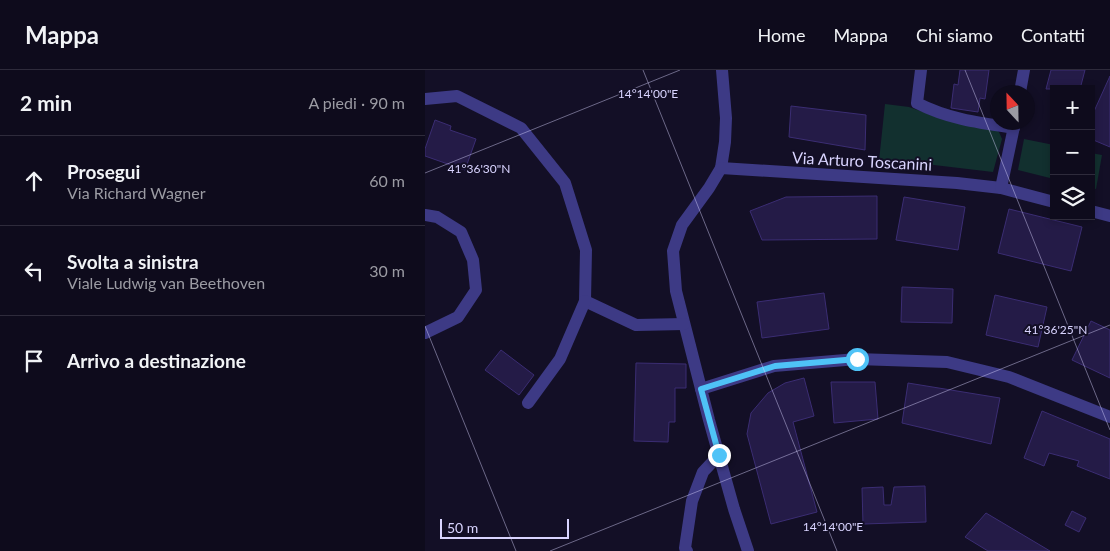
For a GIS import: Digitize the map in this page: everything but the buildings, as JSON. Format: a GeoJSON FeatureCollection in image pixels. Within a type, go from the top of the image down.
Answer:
{"type":"FeatureCollection","features":[{"type":"Feature","properties":{"kind":"street"},"geometry":{"type":"LineString","coordinates":[[723,70],[726,118],[721,168],[682,225],[673,251],[676,291],[684,324],[734,509],[748,551]]}},
{"type":"Feature","properties":{"kind":"street"},"geometry":{"type":"LineString","coordinates":[[921,70],[917,103],[934,111],[976,123],[990,124]]}},
{"type":"Feature","properties":{"kind":"street"},"geometry":{"type":"LineString","coordinates":[[1021,85],[1024,70]]}},
{"type":"Feature","properties":{"kind":"street"},"geometry":{"type":"LineString","coordinates":[[425,98],[457,96],[521,128],[565,183],[586,250],[585,301],[559,359],[528,403]]}},
{"type":"Feature","properties":{"kind":"street"},"geometry":{"type":"LineString","coordinates":[[1001,188],[1013,130]]}},
{"type":"Feature","properties":{"kind":"street","name":"Via Arturo Toscanini"},"geometry":{"type":"LineString","coordinates":[[721,168],[957,183],[1001,188],[1050,201]]}},
{"type":"Feature","properties":{"kind":"street"},"geometry":{"type":"LineString","coordinates":[[1095,212],[1110,216]]}},
{"type":"Feature","properties":{"kind":"street"},"geometry":{"type":"LineString","coordinates":[[425,215],[437,217],[461,232],[473,260],[476,290],[458,317],[425,333]]}},
{"type":"Feature","properties":{"kind":"street"},"geometry":{"type":"LineString","coordinates":[[585,301],[636,324],[684,324]]}},
{"type":"Feature","properties":{"kind":"street"},"geometry":{"type":"LineString","coordinates":[[701,389],[775,366],[857,359],[947,362],[1009,377],[1110,417]]}},
{"type":"Feature","properties":{"kind":"street"},"geometry":{"type":"LineString","coordinates":[[687,551],[685,548],[692,501],[703,472],[719,455]]}},
{"type":"Feature","properties":{"kind":"green space"},"geometry":{"type":"Polygon","coordinates":[[[885,104],[909,107],[943,119],[990,127],[990,130],[999,132],[1002,139],[993,172],[879,161],[885,104]]]}},
{"type":"Feature","properties":{"kind":"green space"},"geometry":{"type":"Polygon","coordinates":[[[1024,139],[1050,144],[1050,178],[1018,170],[1024,139]]]}},
{"type":"Feature","properties":{"kind":"green space"},"geometry":{"type":"Polygon","coordinates":[[[1095,154],[1102,155],[1095,189],[1095,154]]]}},
{"type":"Feature","properties":{"kind":"route"},"geometry":{"type":"LineString","coordinates":[[719,455],[701,389],[775,366],[857,359]]}}]}
